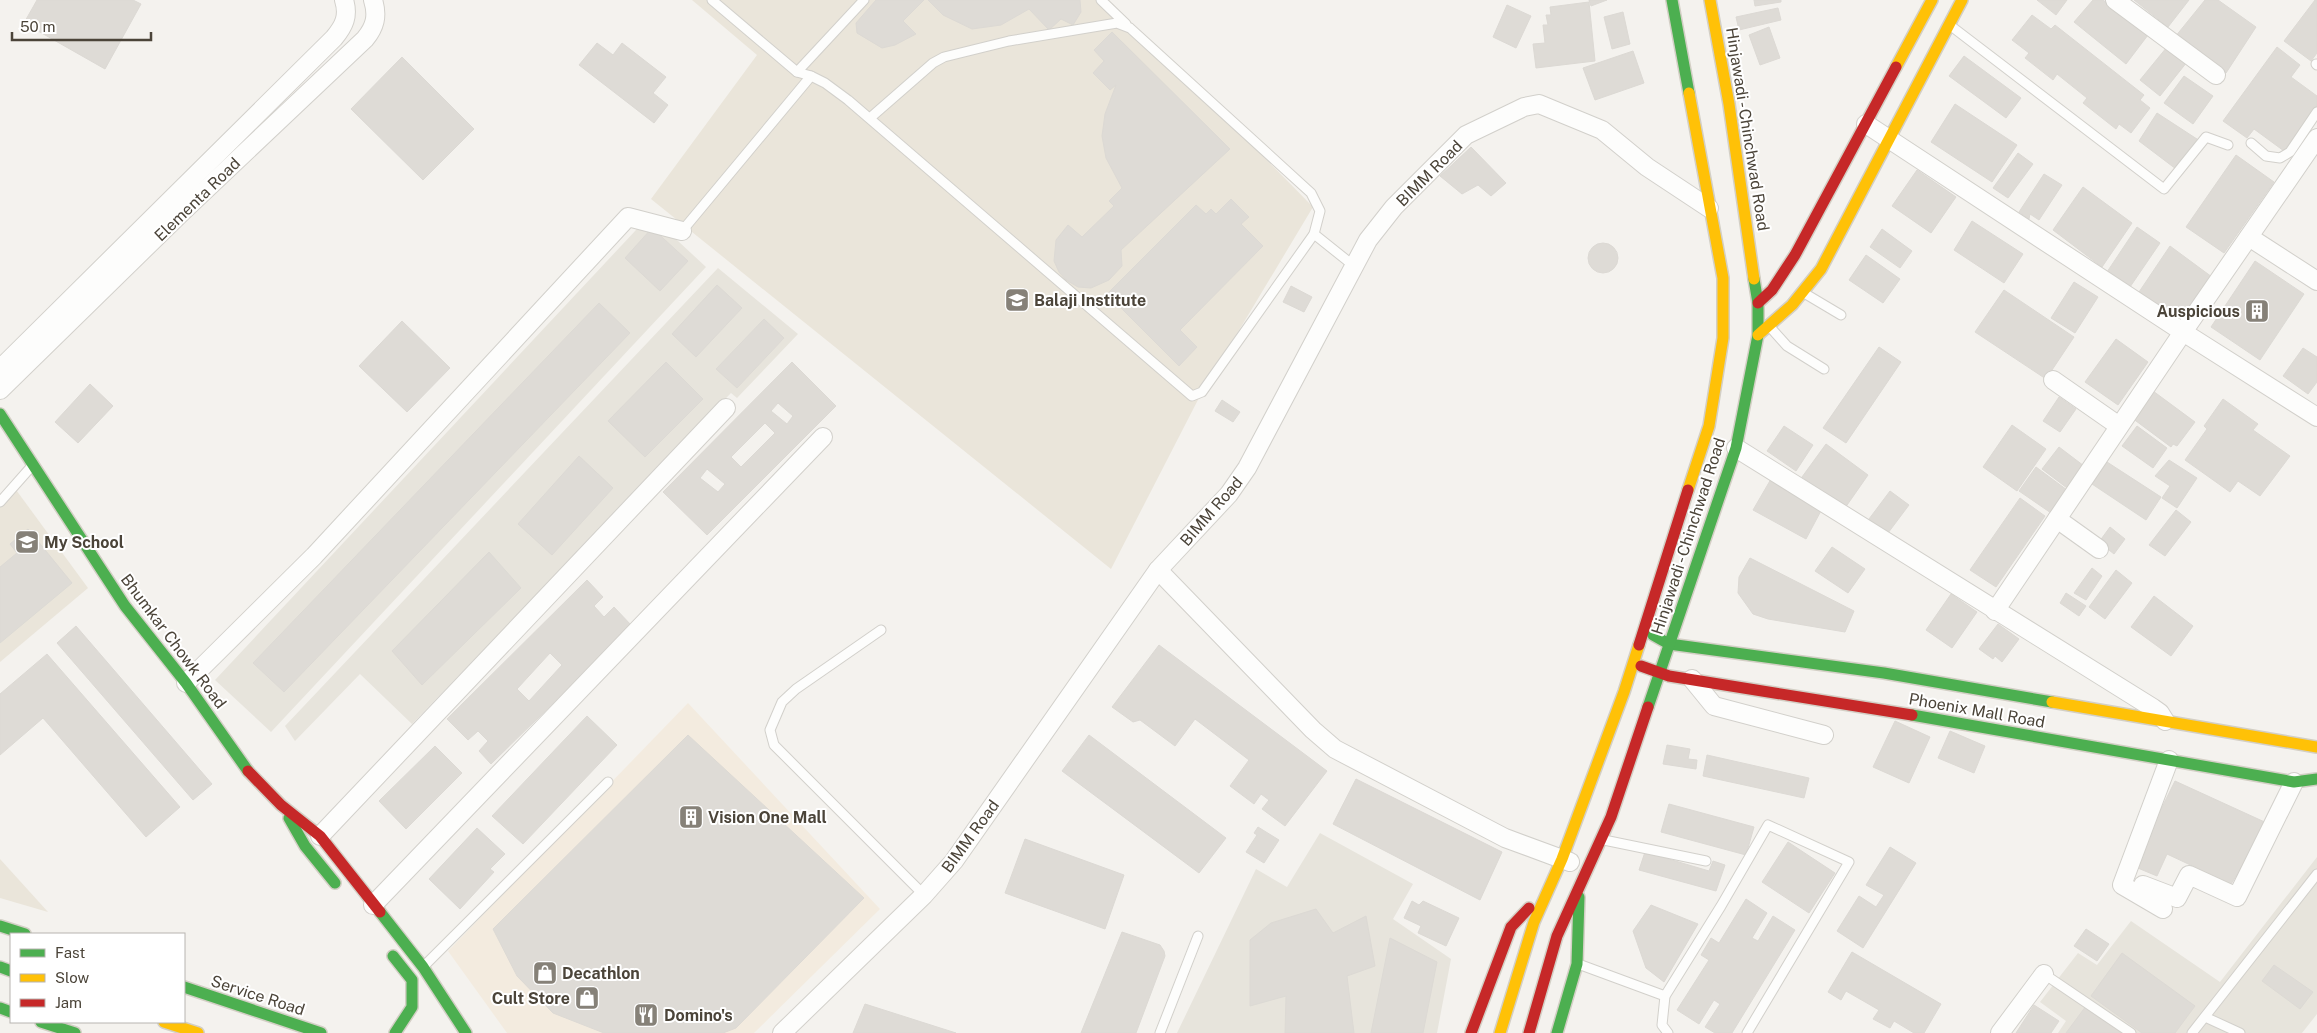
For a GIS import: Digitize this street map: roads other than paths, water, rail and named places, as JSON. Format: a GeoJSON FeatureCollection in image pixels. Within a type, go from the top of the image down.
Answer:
{"type":"FeatureCollection","features":[{"type":"Feature","properties":{"kind":"main road","name":"Hinjawadi - Chinchwad Road"},"geometry":{"type":"LineString","coordinates":[[1500,1033],[1530,928],[1562,859],[1624,692],[1709,426],[1723,338],[1723,278],[1708,208],[1672,0]]}},
{"type":"Feature","properties":{"kind":"main road","name":"Hinjawadi - Chinchwad Road"},"geometry":{"type":"LineString","coordinates":[[1529,1033],[1557,936],[1611,817],[1736,448],[1758,335],[1758,303],[1729,104],[1710,0]]}},
{"type":"Feature","properties":{"kind":"main road"},"geometry":{"type":"LineString","coordinates":[[1758,303],[1772,290],[1795,254],[1932,0]]}},
{"type":"Feature","properties":{"kind":"main road"},"geometry":{"type":"LineString","coordinates":[[1758,335],[1778,321],[1804,292],[1821,269],[1962,0]]}},
{"type":"Feature","properties":{"kind":"main road","name":"Bhumkar Chowk Road"},"geometry":{"type":"LineString","coordinates":[[0,414],[125,606],[186,683],[252,776],[282,805],[320,836],[373,906],[423,967],[466,1033]]}},
{"type":"Feature","properties":{"kind":"main road","name":"Phoenix Mall Road"},"geometry":{"type":"LineString","coordinates":[[1644,631],[1669,644],[1884,673],[2312,747]]}},
{"type":"Feature","properties":{"kind":"main road","name":"Phoenix Mall Road"},"geometry":{"type":"LineString","coordinates":[[1633,662],[1659,674],[2294,782],[2317,779]]}},
{"type":"Feature","properties":{"kind":"main road","name":"Bhumkar Chowk Road"},"geometry":{"type":"LineString","coordinates":[[282,805],[305,846],[341,891]]}},
{"type":"Feature","properties":{"kind":"main road"},"geometry":{"type":"LineString","coordinates":[[1471,1033],[1512,927],[1546,890],[1552,888],[1579,891],[1578,964],[1558,1033]]}},
{"type":"Feature","properties":{"kind":"main road"},"geometry":{"type":"LineString","coordinates":[[0,926],[22,933]]}},
{"type":"Feature","properties":{"kind":"main road"},"geometry":{"type":"LineString","coordinates":[[388,950],[412,980],[412,1007],[395,1033]]}},
{"type":"Feature","properties":{"kind":"main road"},"geometry":{"type":"LineString","coordinates":[[412,980],[423,967]]}},
{"type":"Feature","properties":{"kind":"main road","name":"Service Road"},"geometry":{"type":"LineString","coordinates":[[185,987],[321,1033]]}},
{"type":"Feature","properties":{"kind":"main road"},"geometry":{"type":"LineString","coordinates":[[44,1023],[75,1033]]}},
{"type":"Feature","properties":{"kind":"main road"},"geometry":{"type":"LineString","coordinates":[[167,1023],[198,1033]]}},
{"type":"Feature","properties":{"kind":"street","name":"Elementa Road"},"geometry":{"type":"LineString","coordinates":[[0,390],[82,299],[334,38],[347,16],[344,0]]}},
{"type":"Feature","properties":{"kind":"street","name":"Elementa Road"},"geometry":{"type":"LineString","coordinates":[[0,369],[82,299],[365,39],[374,25],[376,8],[373,0]]}},
{"type":"Feature","properties":{"kind":"street"},"geometry":{"type":"LineString","coordinates":[[2115,0],[2216,75]]}},
{"type":"Feature","properties":{"kind":"street","name":"BIMM Road"},"geometry":{"type":"LineString","coordinates":[[782,1033],[924,895],[954,861],[1158,570],[1229,494],[1247,468],[1368,240],[1394,207],[1466,135],[1524,107],[1539,104],[1602,130],[1647,167],[1708,208]]}},
{"type":"Feature","properties":{"kind":"street"},"geometry":{"type":"LineString","coordinates":[[1866,124],[2183,332],[2317,417]]}},
{"type":"Feature","properties":{"kind":"street"},"geometry":{"type":"LineString","coordinates":[[1996,611],[2313,140]]}},
{"type":"Feature","properties":{"kind":"street"},"geometry":{"type":"LineString","coordinates":[[186,683],[314,556],[628,217],[682,231]]}},
{"type":"Feature","properties":{"kind":"street"},"geometry":{"type":"LineString","coordinates":[[2249,237],[2317,281]]}},
{"type":"Feature","properties":{"kind":"street"},"geometry":{"type":"LineString","coordinates":[[2053,380],[2120,426]]}},
{"type":"Feature","properties":{"kind":"street"},"geometry":{"type":"LineString","coordinates":[[320,836],[726,408]]}},
{"type":"Feature","properties":{"kind":"street"},"geometry":{"type":"LineString","coordinates":[[373,906],[823,437]]}},
{"type":"Feature","properties":{"kind":"street"},"geometry":{"type":"LineString","coordinates":[[1736,448],[2160,713],[2165,722]]}},
{"type":"Feature","properties":{"kind":"street"},"geometry":{"type":"LineString","coordinates":[[2057,519],[2099,548]]}},
{"type":"Feature","properties":{"kind":"street"},"geometry":{"type":"LineString","coordinates":[[1158,570],[1313,730],[1335,749],[1505,838],[1587,867]]}},
{"type":"Feature","properties":{"kind":"street"},"geometry":{"type":"LineString","coordinates":[[1692,679],[1714,706],[1824,734]]}},
{"type":"Feature","properties":{"kind":"street"},"geometry":{"type":"LineString","coordinates":[[2312,747],[2317,732]]}},
{"type":"Feature","properties":{"kind":"street"},"geometry":{"type":"LineString","coordinates":[[2163,909],[2122,885],[2169,760]]}},
{"type":"Feature","properties":{"kind":"street"},"geometry":{"type":"LineString","coordinates":[[2143,885],[2177,898],[2189,876],[2237,897],[2294,782]]}},
{"type":"Feature","properties":{"kind":"street"},"geometry":{"type":"LineString","coordinates":[[2000,1033],[2044,974]]}},
{"type":"Feature","properties":{"kind":"lane"},"geometry":{"type":"LineString","coordinates":[[712,0],[797,72],[825,83],[870,118],[1192,396],[1202,392],[1314,234],[1320,211],[1311,193],[1135,33],[1102,0]]}},
{"type":"Feature","properties":{"kind":"lane"},"geometry":{"type":"LineString","coordinates":[[797,72],[864,0]]}},
{"type":"Feature","properties":{"kind":"lane"},"geometry":{"type":"LineString","coordinates":[[870,118],[933,63],[944,57],[1008,41],[1117,23],[1130,28],[1135,33]]}},
{"type":"Feature","properties":{"kind":"lane"},"geometry":{"type":"LineString","coordinates":[[1949,24],[2164,189],[2206,136],[2228,145]]}},
{"type":"Feature","properties":{"kind":"lane"},"geometry":{"type":"LineString","coordinates":[[682,231],[811,76]]}},
{"type":"Feature","properties":{"kind":"lane"},"geometry":{"type":"LineString","coordinates":[[2251,144],[2266,156],[2280,158],[2313,140],[2317,112]]}},
{"type":"Feature","properties":{"kind":"lane"},"geometry":{"type":"LineString","coordinates":[[1314,234],[1354,266]]}},
{"type":"Feature","properties":{"kind":"lane"},"geometry":{"type":"LineString","coordinates":[[1804,292],[1840,315]]}},
{"type":"Feature","properties":{"kind":"lane"},"geometry":{"type":"LineString","coordinates":[[1770,327],[1787,346],[1824,368]]}},
{"type":"Feature","properties":{"kind":"lane"},"geometry":{"type":"LineString","coordinates":[[0,502],[33,465]]}},
{"type":"Feature","properties":{"kind":"lane"},"geometry":{"type":"LineString","coordinates":[[881,630],[796,689],[782,702],[770,730],[771,739],[774,745],[924,895]]}},
{"type":"Feature","properties":{"kind":"lane"},"geometry":{"type":"LineString","coordinates":[[423,967],[608,782]]}},
{"type":"Feature","properties":{"kind":"lane"},"geometry":{"type":"LineString","coordinates":[[1668,1033],[1662,1025],[1661,1017],[1665,996],[1721,906],[1768,824],[1849,862],[1747,1033]]}},
{"type":"Feature","properties":{"kind":"lane"},"geometry":{"type":"LineString","coordinates":[[1601,839],[1706,861]]}},
{"type":"Feature","properties":{"kind":"lane"},"geometry":{"type":"LineString","coordinates":[[2192,1033],[2317,874]]}},
{"type":"Feature","properties":{"kind":"lane"},"geometry":{"type":"LineString","coordinates":[[1160,1033],[1198,936]]}},
{"type":"Feature","properties":{"kind":"lane"},"geometry":{"type":"LineString","coordinates":[[1578,964],[1665,996]]}},
{"type":"Feature","properties":{"kind":"lane"},"geometry":{"type":"LineString","coordinates":[[2044,974],[2131,1033]]}},
{"type":"Feature","properties":{"kind":"lane"},"geometry":{"type":"LineString","coordinates":[[2206,1017],[2240,1033]]}},
{"type":"Feature","properties":{"kind":"place","name":"Balaji Institute"},"geometry":{"type":"Point","coordinates":[1017,300]}},
{"type":"Feature","properties":{"kind":"place","name":"Auspicious"},"geometry":{"type":"Point","coordinates":[2257,311]}},
{"type":"Feature","properties":{"kind":"place","name":"My School"},"geometry":{"type":"Point","coordinates":[27,542]}},
{"type":"Feature","properties":{"kind":"place","name":"Vision One Mall"},"geometry":{"type":"Point","coordinates":[691,817]}},
{"type":"Feature","properties":{"kind":"place","name":"Decathlon"},"geometry":{"type":"Point","coordinates":[545,973]}},
{"type":"Feature","properties":{"kind":"place","name":"Cult Store"},"geometry":{"type":"Point","coordinates":[587,998]}},
{"type":"Feature","properties":{"kind":"place","name":"Domino's"},"geometry":{"type":"Point","coordinates":[646,1015]}}]}
